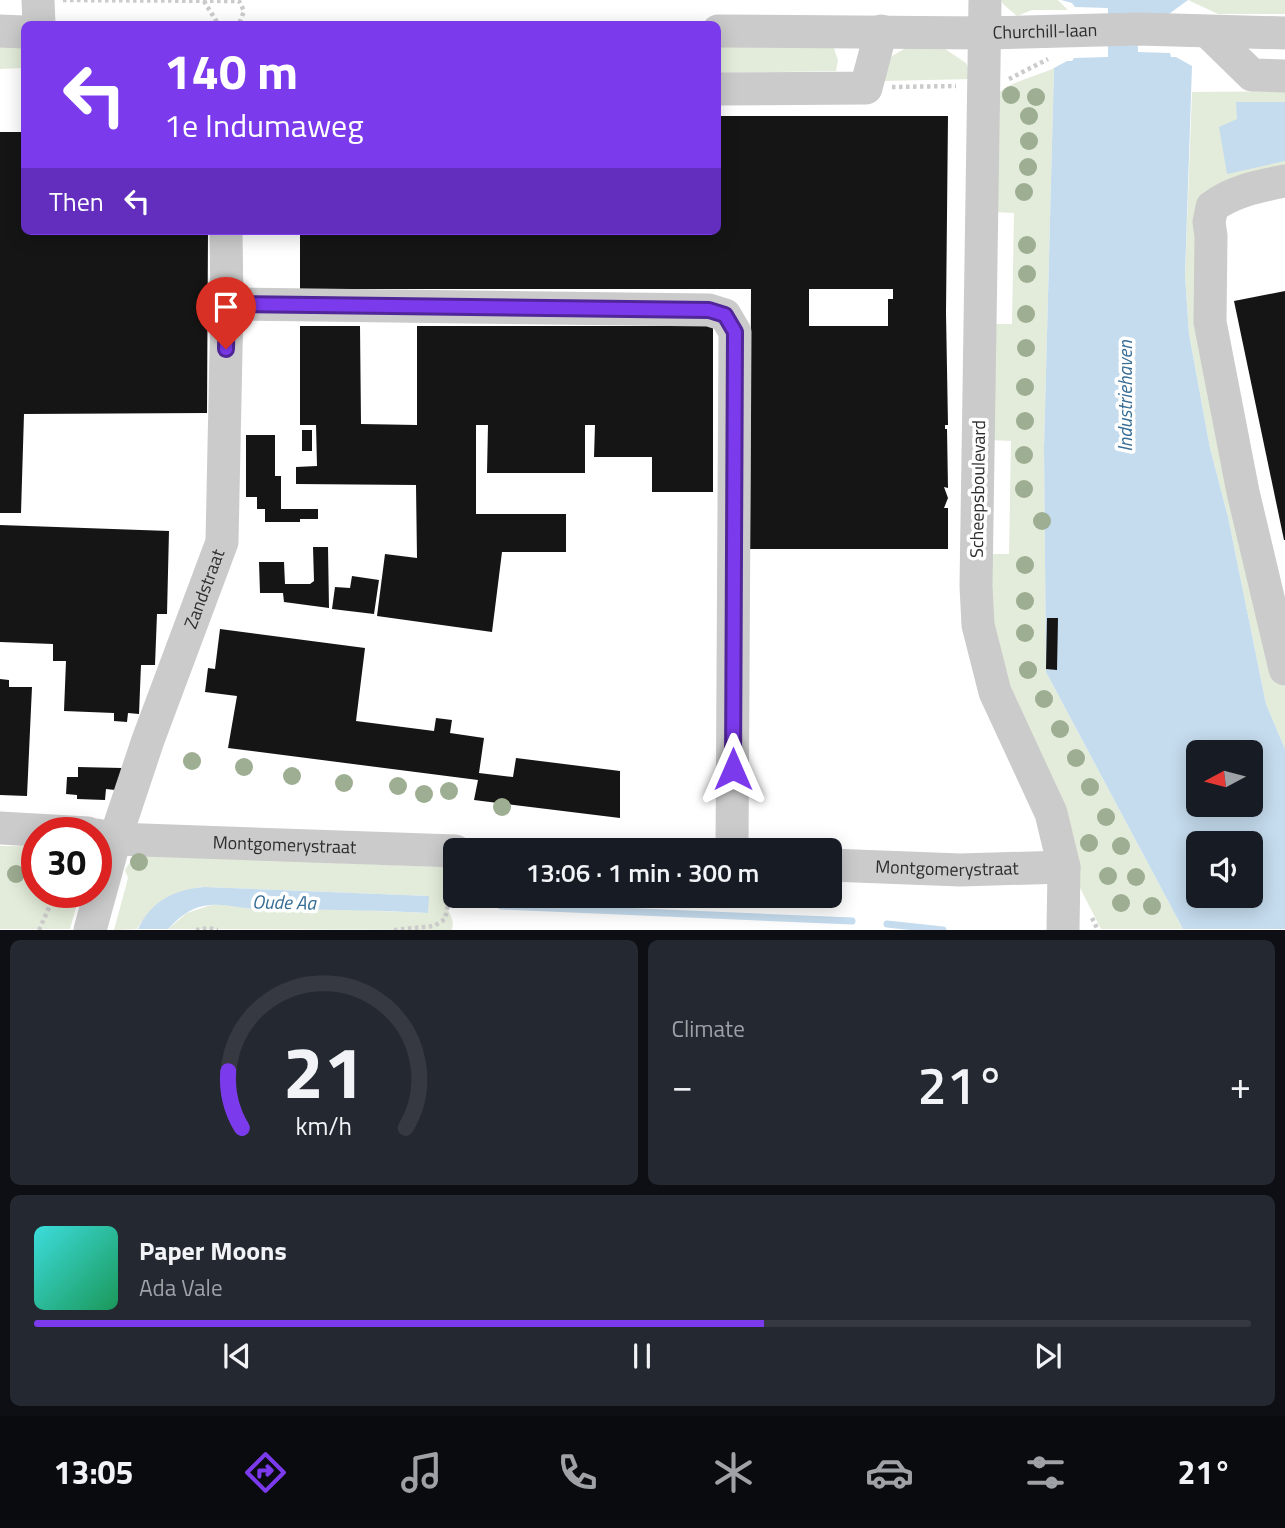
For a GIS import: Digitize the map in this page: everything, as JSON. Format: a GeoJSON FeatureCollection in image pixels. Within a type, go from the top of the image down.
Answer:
{"type":"FeatureCollection","features":[{"type":"Feature","properties":{"kind":"street"},"geometry":{"type":"LineString","coordinates":[[38,0],[39,21]]}},
{"type":"Feature","properties":{"kind":"street","name":"Scheepsboulevard"},"geometry":{"type":"LineString","coordinates":[[985,0],[976,586],[978,625],[996,692],[1051,813],[1064,867],[1063,929]]}},
{"type":"Feature","properties":{"kind":"street","name":"Churchill-laan"},"geometry":{"type":"LineString","coordinates":[[721,31],[985,33],[1123,29],[1285,33]]}},
{"type":"Feature","properties":{"kind":"street"},"geometry":{"type":"LineString","coordinates":[[721,89],[866,88],[881,31]]}},
{"type":"Feature","properties":{"kind":"street"},"geometry":{"type":"LineString","coordinates":[[0,32],[21,32]]}},
{"type":"Feature","properties":{"kind":"street"},"geometry":{"type":"LineString","coordinates":[[1208,32],[1251,75],[1285,75]]}},
{"type":"Feature","properties":{"kind":"street"},"geometry":{"type":"LineString","coordinates":[[1285,181],[1223,198],[1212,207],[1209,222],[1210,322],[1243,492],[1285,669]]}},
{"type":"Feature","properties":{"kind":"street","name":"Zandstraat"},"geometry":{"type":"LineString","coordinates":[[110,817],[148,740],[222,541],[226,235]]}},
{"type":"Feature","properties":{"kind":"street"},"geometry":{"type":"LineString","coordinates":[[227,304],[709,310],[725,315],[735,332],[732,838]]}},
{"type":"Feature","properties":{"kind":"street","name":"Montgomerystraat"},"geometry":{"type":"LineString","coordinates":[[0,828],[21,830]]}},
{"type":"Feature","properties":{"kind":"street","name":"Montgomerystraat"},"geometry":{"type":"LineString","coordinates":[[112,837],[443,850]]}},
{"type":"Feature","properties":{"kind":"street","name":"Montgomerystraat"},"geometry":{"type":"LineString","coordinates":[[842,865],[960,870],[1064,867]]}},
{"type":"Feature","properties":{"kind":"street","name":"Zandstraat"},"geometry":{"type":"LineString","coordinates":[[90,929],[92,908]]}},
{"type":"Feature","properties":{"kind":"path"},"geometry":{"type":"LineString","coordinates":[[38,0],[239,1],[244,11],[240,21]]}},
{"type":"Feature","properties":{"kind":"path"},"geometry":{"type":"LineString","coordinates":[[204,1],[216,21]]}},
{"type":"Feature","properties":{"kind":"path","name":"Churchill-laan"},"geometry":{"type":"LineString","coordinates":[[1004,82],[1052,57]]}},
{"type":"Feature","properties":{"kind":"path"},"geometry":{"type":"LineString","coordinates":[[866,88],[960,86]]}},
{"type":"Feature","properties":{"kind":"path"},"geometry":{"type":"LineString","coordinates":[[39,929],[48,908]]}},
{"type":"Feature","properties":{"kind":"path"},"geometry":{"type":"LineString","coordinates":[[394,929],[434,926],[445,919],[447,908]]}},
{"type":"Feature","properties":{"kind":"path"},"geometry":{"type":"LineString","coordinates":[[196,929],[218,929]]}},
{"type":"Feature","properties":{"kind":"green space"},"geometry":{"type":"Polygon","coordinates":[[[1001,0],[1058,0],[1068,10],[1032,10],[1017,16],[1001,0]]]}},
{"type":"Feature","properties":{"kind":"green space"},"geometry":{"type":"Polygon","coordinates":[[[1188,0],[1285,0],[1285,14],[1218,14],[1188,0]]]}},
{"type":"Feature","properties":{"kind":"green space"},"geometry":{"type":"Polygon","coordinates":[[[916,42],[936,43],[966,63],[973,79],[883,81],[879,76],[892,56],[916,42]]]}},
{"type":"Feature","properties":{"kind":"green space"},"geometry":{"type":"Polygon","coordinates":[[[721,43],[832,43],[838,60],[836,71],[721,73],[721,43]]]}},
{"type":"Feature","properties":{"kind":"green space"},"geometry":{"type":"Polygon","coordinates":[[[0,45],[21,45],[21,68],[0,69],[0,45]]]}},
{"type":"Feature","properties":{"kind":"green space"},"geometry":{"type":"Polygon","coordinates":[[[1054,68],[1044,447],[1046,672],[1183,929],[1101,929],[1074,876],[996,659],[987,554],[1009,554],[1011,441],[989,440],[990,324],[1012,324],[1014,213],[993,212],[995,97],[1006,87],[1054,68]]]}},
{"type":"Feature","properties":{"kind":"green space"},"geometry":{"type":"Polygon","coordinates":[[[1285,91],[1285,167],[1233,181],[1204,331],[1285,688],[1285,749],[1266,704],[1228,517],[1210,448],[1189,334],[1185,276],[1192,92],[1285,91]]]}},
{"type":"Feature","properties":{"kind":"green space"},"geometry":{"type":"Polygon","coordinates":[[[0,846],[21,846],[21,908],[76,908],[70,929],[0,929],[0,846]]]}},
{"type":"Feature","properties":{"kind":"green space"},"geometry":{"type":"Polygon","coordinates":[[[135,855],[443,867],[443,908],[447,908],[453,926],[452,930],[168,929],[187,913],[211,905],[226,904],[251,909],[312,908],[428,913],[428,896],[204,887],[166,902],[137,929],[114,930],[128,878],[125,870],[135,855]]]}},
{"type":"Feature","properties":{"kind":"water","name":"Industriehaven"},"geometry":{"type":"Polygon","coordinates":[[[1061,0],[1188,0],[1169,14],[1137,14],[1138,52],[1170,53],[1171,57],[1192,66],[1185,276],[1189,334],[1210,448],[1228,517],[1266,704],[1285,749],[1285,929],[1183,929],[1046,672],[1044,447],[1054,68],[1074,58],[1108,57],[1108,8],[1075,7],[1072,3],[1061,0]]]}},
{"type":"Feature","properties":{"kind":"water"},"geometry":{"type":"Polygon","coordinates":[[[1236,102],[1285,102],[1285,161],[1227,174],[1219,127],[1237,119],[1236,102]]]}},
{"type":"Feature","properties":{"kind":"water"},"geometry":{"type":"Polygon","coordinates":[[[205,887],[429,896],[428,913],[256,909],[210,905],[188,912],[168,929],[138,929],[143,919],[165,898],[184,890],[205,887]]]}},
{"type":"Feature","properties":{"kind":"building"},"geometry":{"type":"Polygon","coordinates":[[[721,116],[948,116],[948,425],[945,425],[945,429],[948,488],[944,487],[948,498],[944,508],[948,508],[948,549],[750,549],[751,289],[300,289],[300,235],[721,235],[721,116]],[[809,289],[809,326],[888,326],[888,299],[893,299],[893,289],[809,289]]]}},
{"type":"Feature","properties":{"kind":"building"},"geometry":{"type":"Polygon","coordinates":[[[0,132],[21,132],[21,235],[208,235],[207,413],[24,414],[21,513],[0,513],[0,132]]]}},
{"type":"Feature","properties":{"kind":"building"},"geometry":{"type":"Polygon","coordinates":[[[1285,291],[1285,540],[1284,540],[1234,301],[1285,291]]]}},
{"type":"Feature","properties":{"kind":"building"},"geometry":{"type":"Polygon","coordinates":[[[300,326],[360,326],[361,424],[417,425],[417,326],[713,326],[713,492],[652,492],[652,457],[594,457],[595,425],[585,425],[585,473],[487,473],[488,425],[476,425],[476,514],[566,514],[566,552],[502,552],[492,632],[377,616],[385,554],[417,558],[416,485],[296,484],[296,467],[317,466],[316,425],[300,425],[300,326]]]}},
{"type":"Feature","properties":{"kind":"building"},"geometry":{"type":"Polygon","coordinates":[[[302,430],[312,430],[312,451],[302,451],[302,430]]]}},
{"type":"Feature","properties":{"kind":"building"},"geometry":{"type":"Polygon","coordinates":[[[246,435],[275,435],[275,476],[281,476],[281,509],[318,509],[318,519],[265,522],[265,509],[257,509],[257,497],[246,497],[246,435]]]}},
{"type":"Feature","properties":{"kind":"building"},"geometry":{"type":"Polygon","coordinates":[[[0,525],[169,531],[167,614],[157,614],[155,665],[141,665],[139,714],[128,713],[127,722],[114,721],[114,713],[64,711],[66,661],[53,661],[53,644],[0,642],[0,525]]]}},
{"type":"Feature","properties":{"kind":"building"},"geometry":{"type":"Polygon","coordinates":[[[313,547],[328,547],[329,608],[284,602],[283,593],[260,593],[259,562],[284,562],[285,584],[310,584],[314,581],[313,547]]]}},
{"type":"Feature","properties":{"kind":"building"},"geometry":{"type":"Polygon","coordinates":[[[352,576],[379,580],[374,614],[332,609],[335,587],[350,588],[352,576]]]}},
{"type":"Feature","properties":{"kind":"building"},"geometry":{"type":"Polygon","coordinates":[[[1047,618],[1058,618],[1057,670],[1046,669],[1047,618]]]}},
{"type":"Feature","properties":{"kind":"building"},"geometry":{"type":"Polygon","coordinates":[[[220,629],[365,648],[356,721],[434,731],[436,718],[452,720],[450,733],[484,738],[479,773],[513,777],[516,758],[620,771],[620,818],[474,800],[478,780],[228,748],[237,696],[205,692],[208,668],[215,669],[220,629]]]}},
{"type":"Feature","properties":{"kind":"building"},"geometry":{"type":"Polygon","coordinates":[[[0,679],[9,680],[9,687],[32,687],[27,796],[0,795],[0,679]]]}},
{"type":"Feature","properties":{"kind":"building"},"geometry":{"type":"Polygon","coordinates":[[[78,767],[122,768],[115,790],[106,789],[105,800],[77,799],[77,795],[66,794],[67,777],[78,777],[78,767]]]}},
{"type":"Feature","properties":{"kind":"waterway","name":"Oude Aa"},"geometry":{"type":"LineString","coordinates":[[548,908],[852,921]]}},
{"type":"Feature","properties":{"kind":"waterway","name":"Oude Aa"},"geometry":{"type":"LineString","coordinates":[[887,924],[943,930]]}},
{"type":"Feature","properties":{"kind":"route"},"geometry":{"type":"LineString","coordinates":[[226,349],[227,304],[709,310],[725,315],[735,332],[733,769]]}}]}
